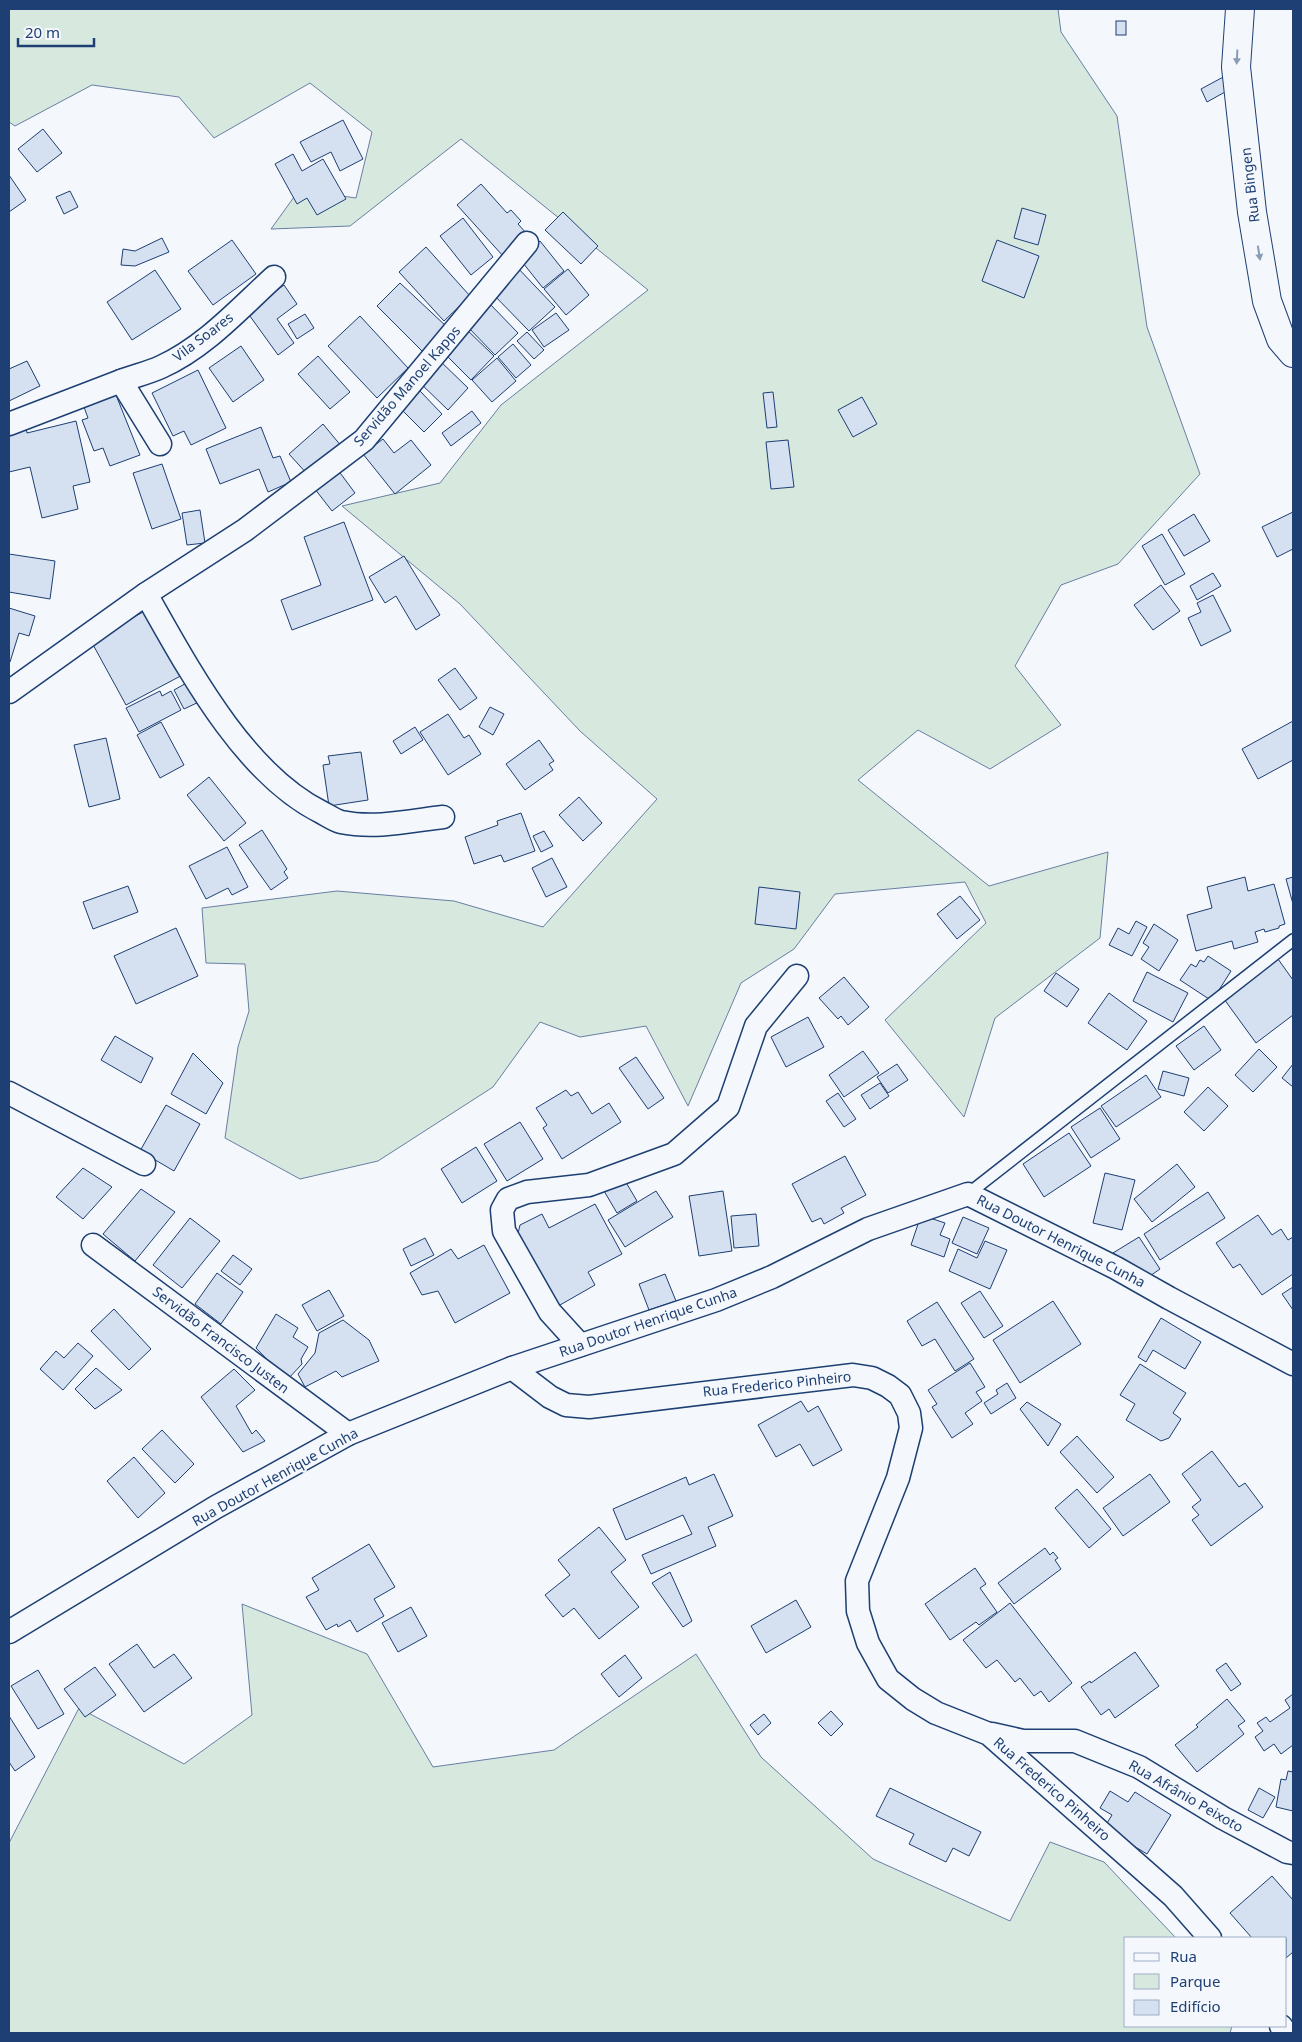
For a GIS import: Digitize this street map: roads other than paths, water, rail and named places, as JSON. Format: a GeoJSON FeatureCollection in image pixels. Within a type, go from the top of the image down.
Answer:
{"type":"FeatureCollection","features":[{"type":"Feature","properties":{"kind":"main road","name":"Rua Bingen"},"geometry":{"type":"LineString","coordinates":[[1240,9],[1236,67],[1252,212],[1267,301],[1281,339],[1293,354]]}},
{"type":"Feature","properties":{"kind":"street","name":"Servidão Manoel Kapps"},"geometry":{"type":"LineString","coordinates":[[9,692],[146,594],[245,530],[364,440],[527,243]]}},
{"type":"Feature","properties":{"kind":"street","name":"Vila Soares"},"geometry":{"type":"LineString","coordinates":[[9,424],[160,368],[186,354],[210,335],[274,277]]}},
{"type":"Feature","properties":{"kind":"street"},"geometry":{"type":"LineString","coordinates":[[121,381],[160,444]]}},
{"type":"Feature","properties":{"kind":"street"},"geometry":{"type":"LineString","coordinates":[[146,594],[212,705],[258,762],[302,803],[340,822],[386,825],[444,817]]}},
{"type":"Feature","properties":{"kind":"street"},"geometry":{"type":"LineString","coordinates":[[580,1345],[550,1312],[504,1231],[502,1210],[508,1199],[527,1192],[589,1186],[674,1154],[728,1107],[756,1026],[797,976]]}},
{"type":"Feature","properties":{"kind":"street"},"geometry":{"type":"LineString","coordinates":[[9,1093],[144,1164]]}},
{"type":"Feature","properties":{"kind":"street","name":"Rua Doutor Henrique Cunha"},"geometry":{"type":"LineString","coordinates":[[9,1632],[224,1503],[348,1434],[512,1368],[716,1300],[772,1277],[868,1229],[968,1194],[1116,1268],[1293,1364]]}},
{"type":"Feature","properties":{"kind":"street","name":"Servidão Francisco Justen"},"geometry":{"type":"LineString","coordinates":[[93,1245],[348,1434]]}},
{"type":"Feature","properties":{"kind":"street","name":"Rua Frederico Pinheiro"},"geometry":{"type":"LineString","coordinates":[[512,1368],[550,1396],[566,1405],[589,1407],[845,1375],[872,1378],[900,1395],[909,1413],[911,1428],[898,1478],[857,1581],[858,1611],[868,1643],[888,1679],[913,1699],[936,1713],[989,1734],[1173,1896],[1209,1937]]}},
{"type":"Feature","properties":{"kind":"street","name":"Rua Afrânio Peixoto"},"geometry":{"type":"LineString","coordinates":[[989,1734],[1023,1741],[1074,1741],[1139,1767],[1223,1818],[1287,1852],[1293,1853]]}},
{"type":"Feature","properties":{"kind":"lane"},"geometry":{"type":"LineString","coordinates":[[968,1194],[1293,940]]}}]}
